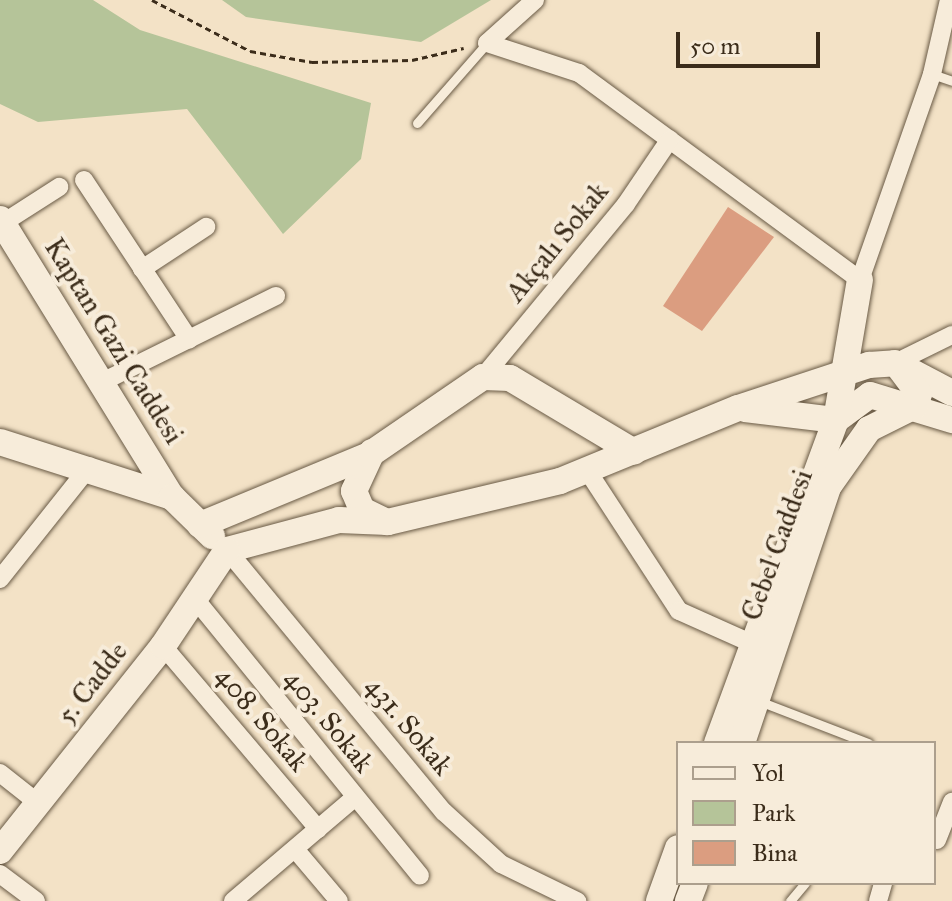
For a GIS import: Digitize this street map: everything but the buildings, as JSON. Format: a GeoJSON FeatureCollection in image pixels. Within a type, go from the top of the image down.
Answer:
{"type":"FeatureCollection","features":[{"type":"Feature","properties":{"kind":"main road","name":"Kaptan Gazi Caddesi"},"geometry":{"type":"LineString","coordinates":[[2,221],[104,381],[172,497]]}},
{"type":"Feature","properties":{"kind":"main road","name":"Cebel Caddesi"},"geometry":{"type":"LineString","coordinates":[[718,741],[836,420],[848,370],[860,280]]}},
{"type":"Feature","properties":{"kind":"main road"},"geometry":{"type":"LineString","coordinates":[[895,363],[919,394],[915,406]]}},
{"type":"Feature","properties":{"kind":"main road"},"geometry":{"type":"LineString","coordinates":[[0,442],[90,466],[172,497],[227,550],[339,520],[388,522],[587,470],[738,408],[848,370],[895,363],[952,393]]}},
{"type":"Feature","properties":{"kind":"main road"},"geometry":{"type":"LineString","coordinates":[[200,525],[372,452],[483,377],[510,378],[634,452]]}},
{"type":"Feature","properties":{"kind":"main road"},"geometry":{"type":"LineString","coordinates":[[738,408],[836,420],[870,395],[915,406],[952,420]]}},
{"type":"Feature","properties":{"kind":"main road","name":"Cebel Caddesi"},"geometry":{"type":"LineString","coordinates":[[743,741],[828,487],[869,429],[915,406]]}},
{"type":"Feature","properties":{"kind":"main road"},"geometry":{"type":"LineString","coordinates":[[372,452],[354,491],[362,510],[388,522]]}},
{"type":"Feature","properties":{"kind":"main road","name":"5. Cadde"},"geometry":{"type":"LineString","coordinates":[[0,851],[163,646],[227,550]]}},
{"type":"Feature","properties":{"kind":"main road"},"geometry":{"type":"LineString","coordinates":[[659,901],[676,854]]}},
{"type":"Feature","properties":{"kind":"street"},"geometry":{"type":"LineString","coordinates":[[487,43],[535,0]]}},
{"type":"Feature","properties":{"kind":"street"},"geometry":{"type":"LineString","coordinates":[[487,43],[579,73],[860,280],[932,74],[949,0]]}},
{"type":"Feature","properties":{"kind":"street","name":"Akçalı Sokak"},"geometry":{"type":"LineString","coordinates":[[483,377],[626,204],[670,139]]}},
{"type":"Feature","properties":{"kind":"street"},"geometry":{"type":"LineString","coordinates":[[84,180],[189,339]]}},
{"type":"Feature","properties":{"kind":"street"},"geometry":{"type":"LineString","coordinates":[[2,221],[59,187]]}},
{"type":"Feature","properties":{"kind":"street"},"geometry":{"type":"LineString","coordinates":[[142,269],[206,227]]}},
{"type":"Feature","properties":{"kind":"street"},"geometry":{"type":"LineString","coordinates":[[104,381],[276,296]]}},
{"type":"Feature","properties":{"kind":"street"},"geometry":{"type":"LineString","coordinates":[[895,363],[952,335]]}},
{"type":"Feature","properties":{"kind":"street"},"geometry":{"type":"LineString","coordinates":[[4,569],[90,466]]}},
{"type":"Feature","properties":{"kind":"street"},"geometry":{"type":"LineString","coordinates":[[587,470],[679,611],[753,644]]}},
{"type":"Feature","properties":{"kind":"street","name":"431. Sokak"},"geometry":{"type":"LineString","coordinates":[[227,550],[444,812],[501,864],[569,900]]}},
{"type":"Feature","properties":{"kind":"street","name":"403. Sokak"},"geometry":{"type":"LineString","coordinates":[[196,600],[420,876]]}},
{"type":"Feature","properties":{"kind":"street","name":"408. Sokak"},"geometry":{"type":"LineString","coordinates":[[163,646],[318,829]]}},
{"type":"Feature","properties":{"kind":"street"},"geometry":{"type":"LineString","coordinates":[[0,773],[38,803]]}},
{"type":"Feature","properties":{"kind":"street"},"geometry":{"type":"LineString","coordinates":[[233,901],[355,797]]}},
{"type":"Feature","properties":{"kind":"street"},"geometry":{"type":"LineString","coordinates":[[952,802],[936,840],[952,853]]}},
{"type":"Feature","properties":{"kind":"street"},"geometry":{"type":"LineString","coordinates":[[295,849],[339,901]]}},
{"type":"Feature","properties":{"kind":"street"},"geometry":{"type":"LineString","coordinates":[[0,874],[36,901]]}},
{"type":"Feature","properties":{"kind":"lane"},"geometry":{"type":"LineString","coordinates":[[417,123],[487,43]]}},
{"type":"Feature","properties":{"kind":"lane"},"geometry":{"type":"LineString","coordinates":[[932,74],[952,81]]}},
{"type":"Feature","properties":{"kind":"lane"},"geometry":{"type":"LineString","coordinates":[[756,700],[863,741]]}},
{"type":"Feature","properties":{"kind":"lane"},"geometry":{"type":"LineString","coordinates":[[790,901],[803,885]]}},
{"type":"Feature","properties":{"kind":"path"},"geometry":{"type":"LineString","coordinates":[[152,0],[250,51],[312,62],[412,60],[487,43]]}},
{"type":"Feature","properties":{"kind":"green space"},"geometry":{"type":"Polygon","coordinates":[[[0,0],[93,0],[140,30],[371,103],[361,159],[283,234],[187,109],[38,122],[0,104],[0,0]]]}},
{"type":"Feature","properties":{"kind":"green space"},"geometry":{"type":"Polygon","coordinates":[[[222,0],[491,0],[421,42],[246,17],[222,0]]]}}]}
